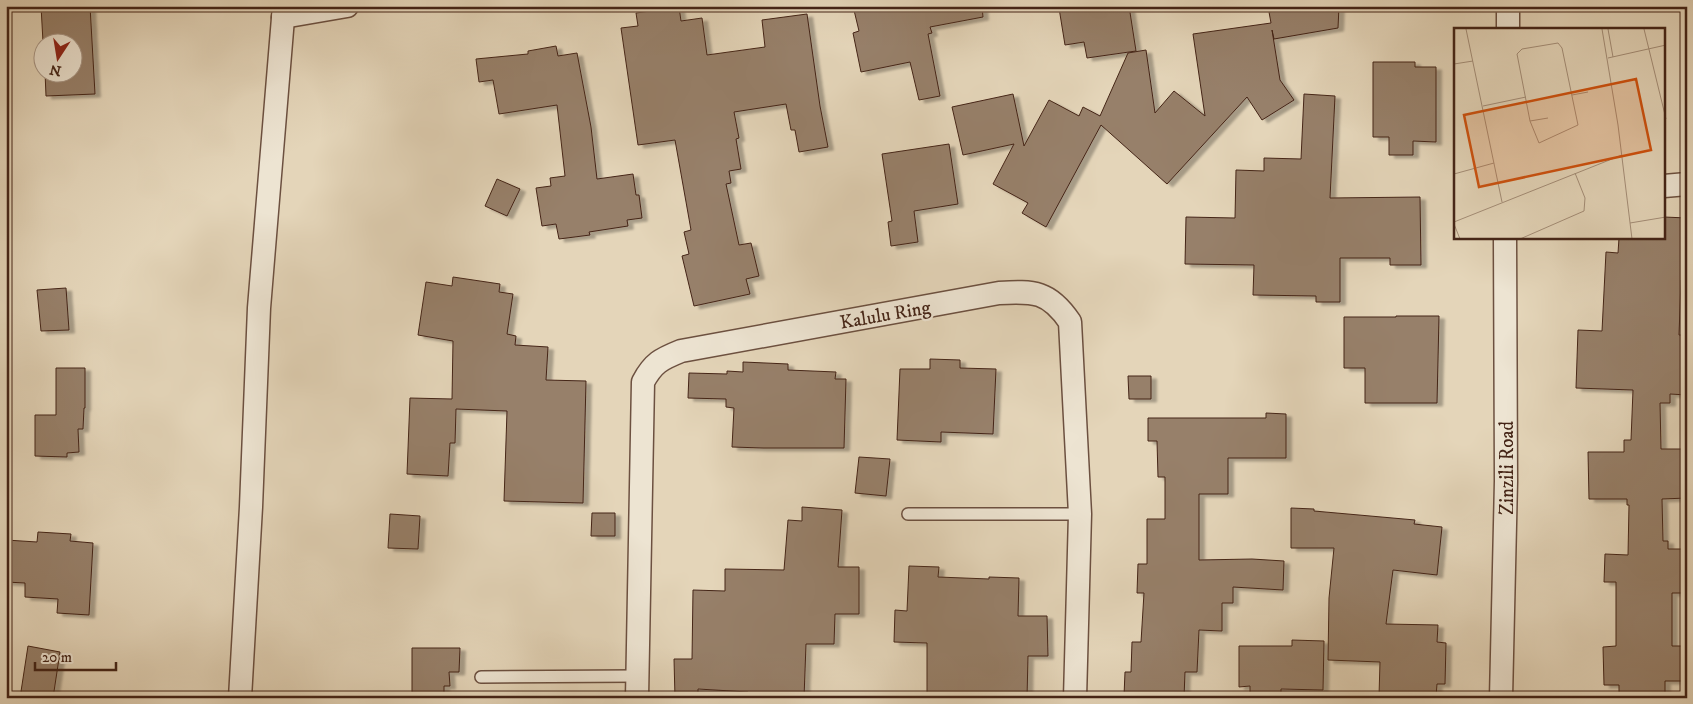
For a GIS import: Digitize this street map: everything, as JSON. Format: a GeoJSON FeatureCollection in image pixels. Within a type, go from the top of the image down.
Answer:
{"type":"FeatureCollection","features":[{"type":"Feature","properties":{"kind":"street"},"geometry":{"type":"LineString","coordinates":[[240,698],[259,308],[283,12],[347,6]]}},
{"type":"Feature","properties":{"kind":"street"},"geometry":{"type":"LineString","coordinates":[[1508,6],[1508,28]]}},
{"type":"Feature","properties":{"kind":"street"},"geometry":{"type":"LineString","coordinates":[[1666,186],[1687,184]]}},
{"type":"Feature","properties":{"kind":"street","name":"Zinzili Road"},"geometry":{"type":"LineString","coordinates":[[1501,698],[1506,481],[1504,239]]}},
{"type":"Feature","properties":{"kind":"street","name":"Kalulu Ring"},"geometry":{"type":"LineString","coordinates":[[637,698],[643,382],[650,369],[661,359],[680,351],[999,293],[1025,292],[1044,296],[1060,307],[1070,322],[1080,514],[1075,698]]}},
{"type":"Feature","properties":{"kind":"lane"},"geometry":{"type":"LineString","coordinates":[[908,514],[1080,514]]}},
{"type":"Feature","properties":{"kind":"lane"},"geometry":{"type":"LineString","coordinates":[[481,676],[637,676]]}},
{"type":"Feature","properties":{"kind":"building"},"geometry":{"type":"Polygon","coordinates":[[[41,6],[90,6],[95,94],[46,96],[45,82],[82,82],[82,32],[42,32],[41,6]]]}},
{"type":"Feature","properties":{"kind":"building"},"geometry":{"type":"Polygon","coordinates":[[[853,6],[982,6],[983,17],[930,27],[932,33],[928,34],[940,96],[919,100],[910,62],[861,72],[853,33],[859,31],[853,6]]]}},
{"type":"Feature","properties":{"kind":"building"},"geometry":{"type":"Polygon","coordinates":[[[1061,6],[1129,6],[1136,51],[1087,58],[1084,42],[1065,45],[1059,8],[1062,8],[1061,6]]]}},
{"type":"Feature","properties":{"kind":"building"},"geometry":{"type":"Polygon","coordinates":[[[1302,6],[1339,6],[1338,28],[1274,39],[1272,30],[1280,80],[1294,100],[1262,120],[1247,97],[1167,184],[1101,125],[1046,227],[1022,213],[1028,203],[993,184],[1014,144],[963,155],[952,107],[1013,94],[1024,146],[1049,100],[1079,116],[1083,107],[1100,116],[1128,53],[1146,50],[1155,113],[1174,91],[1205,116],[1193,34],[1271,23],[1269,12],[1302,6]]]}},
{"type":"Feature","properties":{"kind":"building"},"geometry":{"type":"Polygon","coordinates":[[[679,7],[681,21],[702,18],[707,55],[765,47],[762,20],[807,14],[820,106],[828,147],[799,152],[795,130],[791,130],[786,104],[734,112],[739,138],[736,139],[741,169],[729,171],[731,183],[726,184],[739,245],[751,243],[759,276],[746,279],[750,294],[694,306],[682,256],[689,254],[684,232],[691,230],[675,140],[638,145],[621,28],[638,26],[636,13],[679,7]]]}},
{"type":"Feature","properties":{"kind":"building"},"geometry":{"type":"Polygon","coordinates":[[[556,46],[558,56],[577,53],[591,127],[597,179],[633,174],[636,195],[639,195],[642,218],[627,220],[628,226],[589,232],[590,235],[559,239],[556,224],[542,226],[536,188],[551,186],[550,178],[565,176],[557,105],[499,114],[493,80],[479,82],[476,59],[528,54],[528,51],[556,46]]]}},
{"type":"Feature","properties":{"kind":"building"},"geometry":{"type":"Polygon","coordinates":[[[1373,62],[1415,62],[1415,67],[1436,67],[1436,142],[1413,141],[1413,155],[1389,155],[1389,137],[1373,137],[1373,62]]]}},
{"type":"Feature","properties":{"kind":"building"},"geometry":{"type":"Polygon","coordinates":[[[1304,94],[1335,96],[1330,198],[1420,197],[1421,265],[1390,265],[1390,258],[1340,258],[1340,302],[1316,302],[1316,296],[1253,295],[1254,265],[1185,264],[1186,217],[1235,218],[1236,170],[1264,171],[1264,158],[1301,159],[1304,94]]]}},
{"type":"Feature","properties":{"kind":"building"},"geometry":{"type":"Polygon","coordinates":[[[949,144],[958,204],[914,211],[918,242],[891,246],[888,222],[892,221],[882,154],[949,144]]]}},
{"type":"Feature","properties":{"kind":"building"},"geometry":{"type":"Polygon","coordinates":[[[497,179],[520,189],[507,216],[485,206],[497,179]]]}},
{"type":"Feature","properties":{"kind":"building"},"geometry":{"type":"Polygon","coordinates":[[[1666,217],[1687,218],[1687,280],[1681,280],[1679,335],[1687,335],[1687,395],[1670,394],[1670,403],[1660,403],[1661,449],[1687,449],[1687,498],[1662,499],[1663,541],[1668,541],[1668,549],[1687,549],[1687,593],[1672,593],[1672,646],[1687,646],[1687,681],[1665,681],[1665,698],[1619,698],[1619,685],[1604,685],[1603,647],[1616,646],[1616,582],[1604,582],[1605,554],[1628,555],[1629,505],[1627,505],[1627,499],[1589,499],[1588,452],[1624,452],[1624,440],[1631,440],[1633,390],[1576,388],[1578,330],[1602,331],[1606,252],[1618,253],[1619,239],[1666,239],[1666,217]]]}},
{"type":"Feature","properties":{"kind":"building"},"geometry":{"type":"Polygon","coordinates":[[[453,277],[500,284],[499,292],[513,294],[507,334],[516,336],[515,345],[548,347],[546,380],[586,381],[583,503],[504,501],[507,411],[456,409],[455,443],[450,443],[448,476],[407,474],[410,398],[452,399],[453,341],[418,335],[426,282],[452,286],[453,277]]]}},
{"type":"Feature","properties":{"kind":"building"},"geometry":{"type":"Polygon","coordinates":[[[66,288],[69,330],[41,331],[37,290],[66,288]]]}},
{"type":"Feature","properties":{"kind":"building"},"geometry":{"type":"Polygon","coordinates":[[[1439,316],[1437,403],[1365,403],[1365,368],[1344,368],[1344,317],[1439,316]]]}},
{"type":"Feature","properties":{"kind":"building"},"geometry":{"type":"Polygon","coordinates":[[[930,359],[960,360],[960,368],[996,369],[993,434],[941,432],[941,442],[897,440],[900,369],[930,369],[930,359]]]}},
{"type":"Feature","properties":{"kind":"building"},"geometry":{"type":"Polygon","coordinates":[[[743,362],[788,364],[788,370],[836,372],[835,379],[846,379],[844,448],[732,447],[734,408],[726,407],[726,399],[688,398],[689,373],[727,374],[727,371],[743,372],[743,362]]]}},
{"type":"Feature","properties":{"kind":"building"},"geometry":{"type":"Polygon","coordinates":[[[56,368],[85,368],[85,408],[83,429],[78,429],[79,452],[67,453],[67,457],[35,456],[35,415],[56,415],[56,368]]]}},
{"type":"Feature","properties":{"kind":"building"},"geometry":{"type":"Polygon","coordinates":[[[1128,376],[1151,376],[1151,399],[1129,399],[1128,376]]]}},
{"type":"Feature","properties":{"kind":"building"},"geometry":{"type":"Polygon","coordinates":[[[1266,413],[1286,414],[1286,458],[1228,458],[1228,494],[1199,494],[1199,560],[1252,559],[1284,561],[1283,590],[1233,587],[1233,603],[1222,603],[1222,631],[1199,630],[1197,672],[1185,672],[1184,698],[1130,698],[1130,696],[1124,696],[1125,672],[1131,672],[1132,642],[1141,642],[1144,593],[1137,593],[1138,564],[1147,564],[1147,519],[1165,519],[1165,477],[1158,477],[1157,441],[1148,441],[1148,418],[1266,418],[1266,413]]]}},
{"type":"Feature","properties":{"kind":"building"},"geometry":{"type":"Polygon","coordinates":[[[859,457],[890,459],[886,496],[855,493],[859,457]]]}},
{"type":"Feature","properties":{"kind":"building"},"geometry":{"type":"Polygon","coordinates":[[[802,507],[842,510],[838,567],[859,567],[859,614],[835,614],[834,644],[806,644],[804,698],[748,698],[748,692],[698,689],[698,698],[675,698],[674,659],[692,659],[693,590],[725,591],[725,569],[784,570],[788,520],[802,521],[802,507]]]}},
{"type":"Feature","properties":{"kind":"building"},"geometry":{"type":"Polygon","coordinates":[[[1291,508],[1415,520],[1414,524],[1442,527],[1437,575],[1393,570],[1386,624],[1438,625],[1437,642],[1446,643],[1445,684],[1437,684],[1436,697],[1379,696],[1380,662],[1328,660],[1329,598],[1334,548],[1291,548],[1291,508]]]}},
{"type":"Feature","properties":{"kind":"building"},"geometry":{"type":"Polygon","coordinates":[[[592,513],[615,513],[615,536],[591,536],[592,513]]]}},
{"type":"Feature","properties":{"kind":"building"},"geometry":{"type":"Polygon","coordinates":[[[390,514],[420,516],[418,549],[388,548],[390,514]]]}},
{"type":"Feature","properties":{"kind":"building"},"geometry":{"type":"Polygon","coordinates":[[[38,532],[71,534],[70,541],[93,543],[89,615],[57,613],[58,599],[25,597],[25,583],[6,582],[6,540],[37,542],[38,532]]]}},
{"type":"Feature","properties":{"kind":"building"},"geometry":{"type":"Polygon","coordinates":[[[909,566],[939,567],[938,577],[1019,578],[1018,616],[1047,616],[1048,656],[1028,656],[1027,698],[927,698],[927,643],[894,642],[895,610],[907,611],[909,566]]]}},
{"type":"Feature","properties":{"kind":"building"},"geometry":{"type":"Polygon","coordinates":[[[1292,640],[1324,641],[1323,690],[1281,689],[1281,698],[1250,698],[1250,686],[1239,687],[1239,646],[1292,646],[1292,640]]]}},
{"type":"Feature","properties":{"kind":"building"},"geometry":{"type":"Polygon","coordinates":[[[28,646],[60,652],[53,698],[20,698],[28,646]]]}},
{"type":"Feature","properties":{"kind":"building"},"geometry":{"type":"Polygon","coordinates":[[[412,648],[460,648],[459,672],[449,672],[450,686],[444,686],[444,698],[412,698],[412,648]]]}}]}
